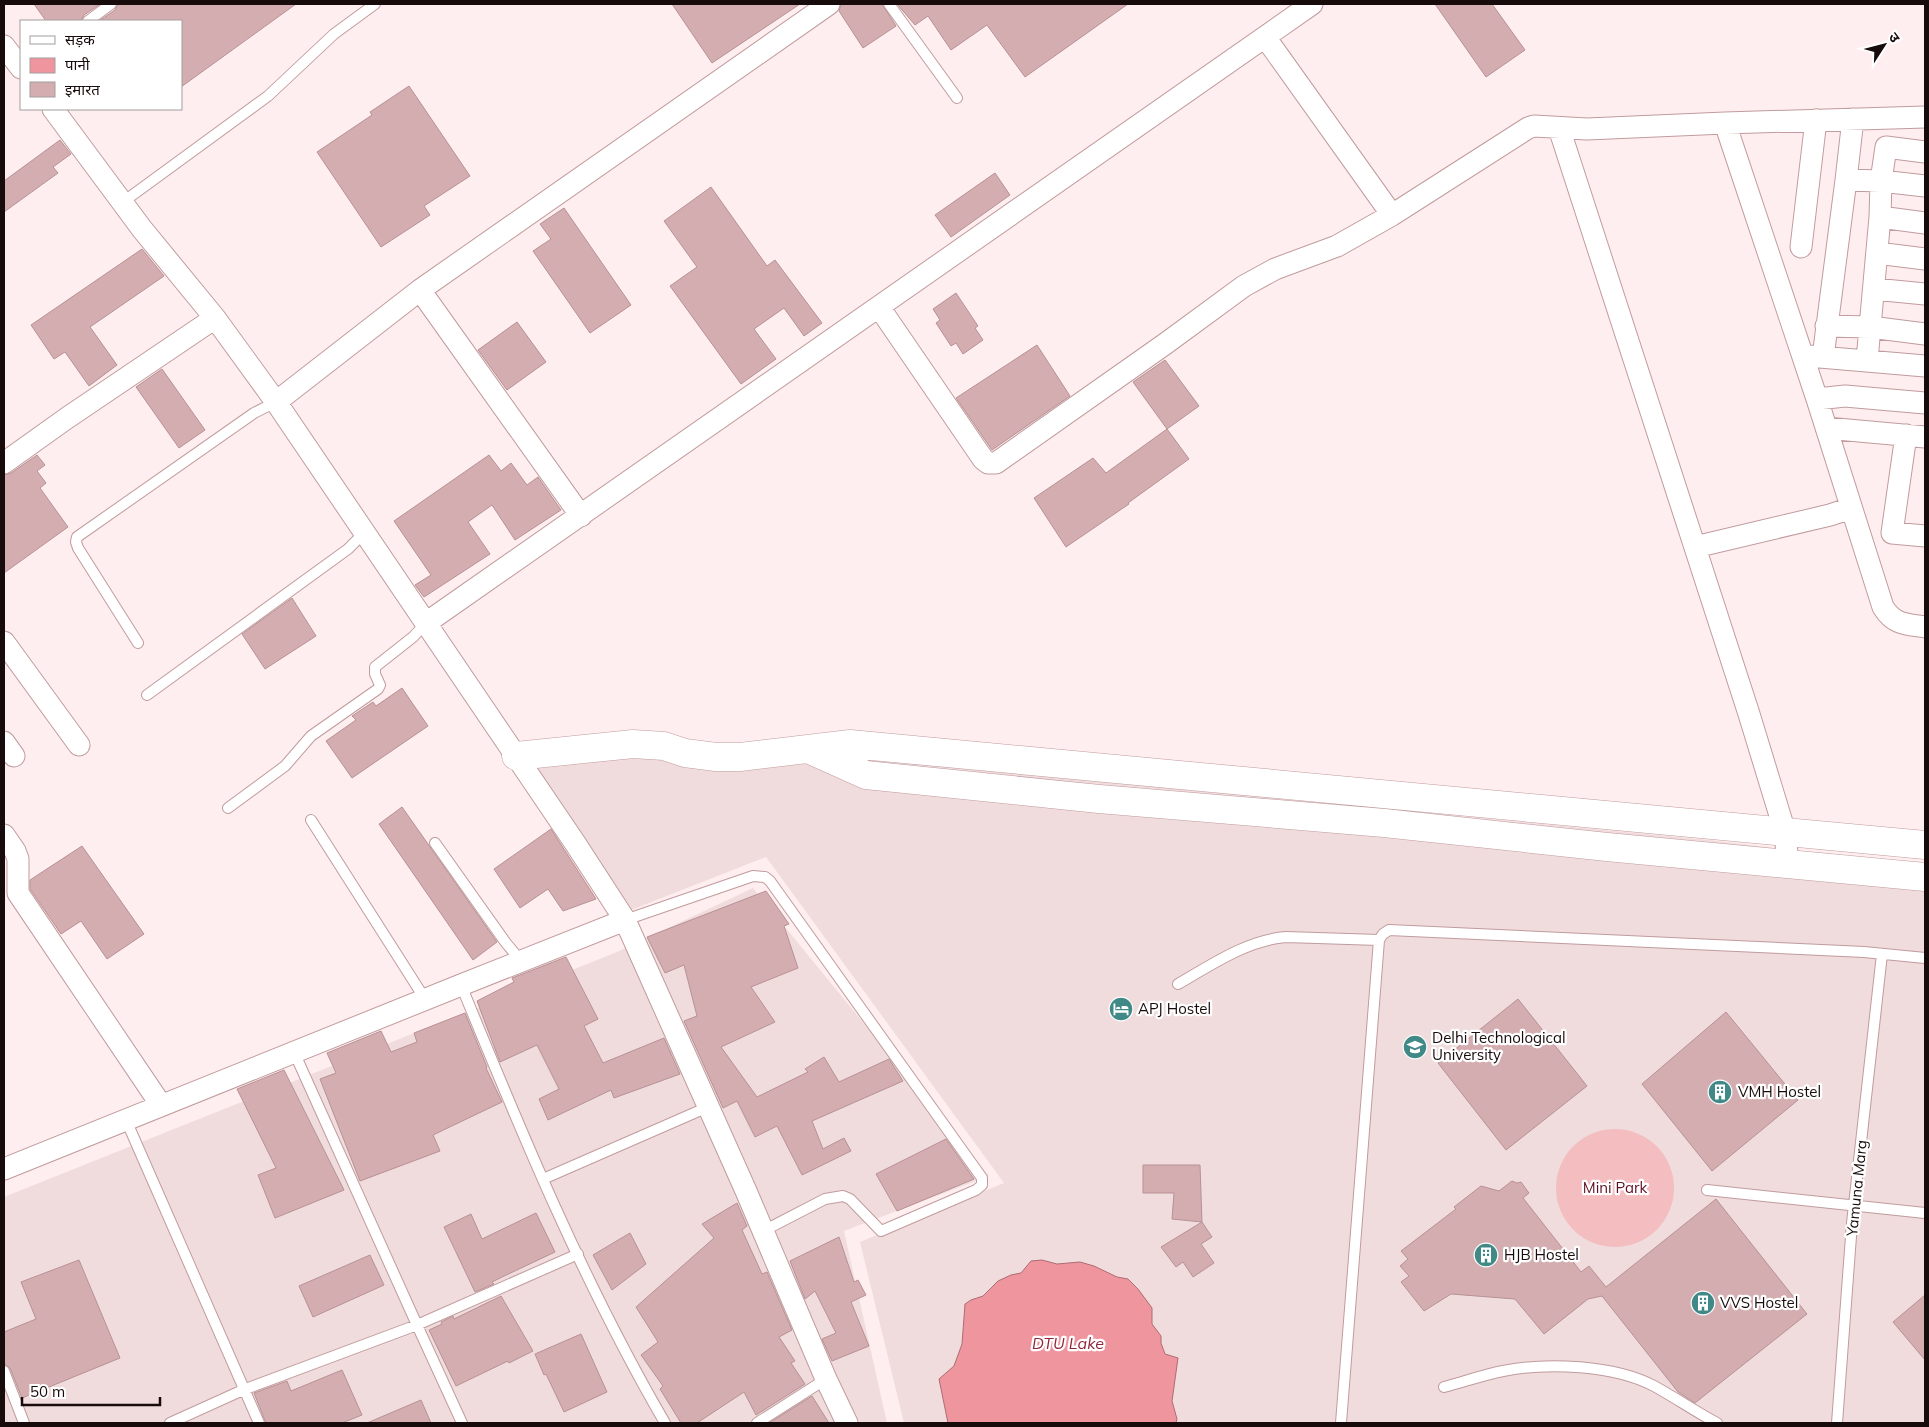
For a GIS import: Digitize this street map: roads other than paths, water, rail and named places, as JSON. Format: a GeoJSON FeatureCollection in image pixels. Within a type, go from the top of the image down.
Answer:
{"type":"FeatureCollection","features":[{"type":"Feature","properties":{"kind":"street"},"geometry":{"type":"LineString","coordinates":[[276,402],[420,290],[829,4]]}},
{"type":"Feature","properties":{"kind":"street"},"geometry":{"type":"LineString","coordinates":[[426,623],[1312,4]]}},
{"type":"Feature","properties":{"kind":"street"},"geometry":{"type":"LineString","coordinates":[[1265,37],[1392,215]]}},
{"type":"Feature","properties":{"kind":"street"},"geometry":{"type":"LineString","coordinates":[[4,46],[20,67]]}},
{"type":"Feature","properties":{"kind":"street"},"geometry":{"type":"LineString","coordinates":[[54,110],[123,202],[215,318],[276,402],[625,920],[763,1230],[826,1380],[847,1423]]}},
{"type":"Feature","properties":{"kind":"street"},"geometry":{"type":"LineString","coordinates":[[879,308],[983,459],[988,463],[996,463],[1244,286],[1275,268],[1337,246],[1392,215],[1528,128],[1534,126],[1587,129],[1925,117]]}},
{"type":"Feature","properties":{"kind":"street"},"geometry":{"type":"LineString","coordinates":[[1867,360],[1880,217],[1881,181],[1891,118]]}},
{"type":"Feature","properties":{"kind":"street"},"geometry":{"type":"LineString","coordinates":[[1812,356],[1826,326],[1853,119]]}},
{"type":"Feature","properties":{"kind":"street"},"geometry":{"type":"LineString","coordinates":[[1802,247],[1816,120]]}},
{"type":"Feature","properties":{"kind":"street"},"geometry":{"type":"LineString","coordinates":[[1725,123],[1812,356],[1817,399],[1883,608],[1893,621],[1925,627]]}},
{"type":"Feature","properties":{"kind":"street"},"geometry":{"type":"LineString","coordinates":[[1560,128],[1749,714],[1785,832],[1788,865]]}},
{"type":"Feature","properties":{"kind":"street"},"geometry":{"type":"LineString","coordinates":[[1886,147],[1925,152]]}},
{"type":"Feature","properties":{"kind":"street"},"geometry":{"type":"LineString","coordinates":[[1846,180],[1881,181],[1925,186]]}},
{"type":"Feature","properties":{"kind":"street"},"geometry":{"type":"LineString","coordinates":[[1880,217],[1925,223]]}},
{"type":"Feature","properties":{"kind":"street"},"geometry":{"type":"LineString","coordinates":[[1877,252],[1925,259]]}},
{"type":"Feature","properties":{"kind":"street"},"geometry":{"type":"LineString","coordinates":[[420,290],[581,516]]}},
{"type":"Feature","properties":{"kind":"street"},"geometry":{"type":"LineString","coordinates":[[1874,290],[1925,294]]}},
{"type":"Feature","properties":{"kind":"street"},"geometry":{"type":"LineString","coordinates":[[4,463],[215,318]]}},
{"type":"Feature","properties":{"kind":"street"},"geometry":{"type":"LineString","coordinates":[[1826,326],[1870,327],[1925,334]]}},
{"type":"Feature","properties":{"kind":"street"},"geometry":{"type":"LineString","coordinates":[[1812,356],[1925,366]]}},
{"type":"Feature","properties":{"kind":"street"},"geometry":{"type":"LineString","coordinates":[[1817,399],[1845,396],[1925,403]]}},
{"type":"Feature","properties":{"kind":"street"},"geometry":{"type":"LineString","coordinates":[[1826,428],[1915,436],[1892,533]]}},
{"type":"Feature","properties":{"kind":"street"},"geometry":{"type":"LineString","coordinates":[[1695,547],[1822,517],[1851,508]]}},
{"type":"Feature","properties":{"kind":"street"},"geometry":{"type":"LineString","coordinates":[[1865,550],[1892,533],[1925,536]]}},
{"type":"Feature","properties":{"kind":"street"},"geometry":{"type":"LineString","coordinates":[[4,642],[79,745]]}},
{"type":"Feature","properties":{"kind":"street"},"geometry":{"type":"LineString","coordinates":[[516,756],[633,744],[664,746],[685,753],[716,758],[850,744],[1709,823],[1925,845]]}},
{"type":"Feature","properties":{"kind":"street"},"geometry":{"type":"LineString","coordinates":[[808,749],[866,775],[1098,799],[1384,823],[1788,865],[1925,877]]}},
{"type":"Feature","properties":{"kind":"street"},"geometry":{"type":"LineString","coordinates":[[4,835],[18,859],[18,893],[161,1105]]}},
{"type":"Feature","properties":{"kind":"street"},"geometry":{"type":"LineString","coordinates":[[4,1169],[625,920]]}},
{"type":"Feature","properties":{"kind":"lane"},"geometry":{"type":"LineString","coordinates":[[89,20],[111,4]]}},
{"type":"Feature","properties":{"kind":"lane"},"geometry":{"type":"LineString","coordinates":[[123,202],[268,96],[334,34],[375,4]]}},
{"type":"Feature","properties":{"kind":"lane"},"geometry":{"type":"LineString","coordinates":[[889,4],[957,98]]}},
{"type":"Feature","properties":{"kind":"lane"},"geometry":{"type":"LineString","coordinates":[[138,643],[78,548],[77,537],[254,413],[276,402]]}},
{"type":"Feature","properties":{"kind":"lane"},"geometry":{"type":"LineString","coordinates":[[147,696],[348,549],[364,533]]}},
{"type":"Feature","properties":{"kind":"lane"},"geometry":{"type":"LineString","coordinates":[[228,808],[285,766],[311,736],[378,689],[380,684],[374,674],[375,667],[426,623]]}},
{"type":"Feature","properties":{"kind":"lane"},"geometry":{"type":"LineString","coordinates":[[311,820],[425,999]]}},
{"type":"Feature","properties":{"kind":"lane"},"geometry":{"type":"LineString","coordinates":[[435,843],[506,943],[521,961]]}},
{"type":"Feature","properties":{"kind":"lane"},"geometry":{"type":"LineString","coordinates":[[625,920],[753,876],[765,877],[770,881],[982,1178],[982,1185],[976,1190],[881,1231],[850,1199],[843,1196],[826,1199],[763,1230]]}},
{"type":"Feature","properties":{"kind":"lane"},"geometry":{"type":"LineString","coordinates":[[1341,1423],[1379,940],[1383,934],[1389,930],[1882,954],[1925,958]]}},
{"type":"Feature","properties":{"kind":"lane"},"geometry":{"type":"LineString","coordinates":[[1178,984],[1227,957],[1271,938],[1379,940]]}},
{"type":"Feature","properties":{"kind":"lane","name":"Yamuna Marg"},"geometry":{"type":"LineString","coordinates":[[1837,1423],[1854,1207],[1882,954]]}},
{"type":"Feature","properties":{"kind":"lane"},"geometry":{"type":"LineString","coordinates":[[460,985],[523,1136],[578,1254],[630,1363],[665,1423]]}},
{"type":"Feature","properties":{"kind":"lane"},"geometry":{"type":"LineString","coordinates":[[294,1052],[462,1423]]}},
{"type":"Feature","properties":{"kind":"lane"},"geometry":{"type":"LineString","coordinates":[[543,1179],[708,1107]]}},
{"type":"Feature","properties":{"kind":"lane"},"geometry":{"type":"LineString","coordinates":[[126,1120],[259,1423]]}},
{"type":"Feature","properties":{"kind":"lane"},"geometry":{"type":"LineString","coordinates":[[1708,1190],[1854,1207],[1925,1213]]}},
{"type":"Feature","properties":{"kind":"lane"},"geometry":{"type":"LineString","coordinates":[[170,1423],[243,1390],[417,1325],[578,1254]]}},
{"type":"Feature","properties":{"kind":"lane"},"geometry":{"type":"LineString","coordinates":[[1444,1387],[1504,1371],[1539,1367],[1592,1369],[1633,1378],[1653,1386],[1717,1423]]}},
{"type":"Feature","properties":{"kind":"lane"},"geometry":{"type":"LineString","coordinates":[[4,1371],[24,1423]]}},
{"type":"Feature","properties":{"kind":"lane"},"geometry":{"type":"LineString","coordinates":[[757,1423],[826,1380]]}},
{"type":"Feature","properties":{"kind":"water","name":"DTU Lake"},"geometry":{"type":"Polygon","coordinates":[[[1042,1260],[1057,1264],[1080,1262],[1094,1266],[1117,1277],[1128,1279],[1138,1289],[1152,1308],[1152,1324],[1161,1336],[1161,1343],[1165,1354],[1178,1358],[1172,1401],[1177,1419],[1176,1423],[948,1423],[939,1379],[954,1366],[962,1344],[965,1304],[983,1296],[998,1281],[1021,1273],[1031,1261],[1042,1260]]]}},
{"type":"Feature","properties":{"kind":"place","name":"APJ Hostel"},"geometry":{"type":"Point","coordinates":[1121,1009]}},
{"type":"Feature","properties":{"kind":"place","name":"Delhi Technological University"},"geometry":{"type":"Point","coordinates":[1415,1047]}},
{"type":"Feature","properties":{"kind":"place","name":"VMH Hostel"},"geometry":{"type":"Point","coordinates":[1720,1092]}},
{"type":"Feature","properties":{"kind":"place","name":"HJB Hostel"},"geometry":{"type":"Point","coordinates":[1486,1255]}},
{"type":"Feature","properties":{"kind":"place","name":"VVS Hostel"},"geometry":{"type":"Point","coordinates":[1703,1303]}},
{"type":"Feature","properties":{"kind":"park label","name":"Mini Park"},"geometry":{"type":"Point","coordinates":[1615,1188]}}]}
